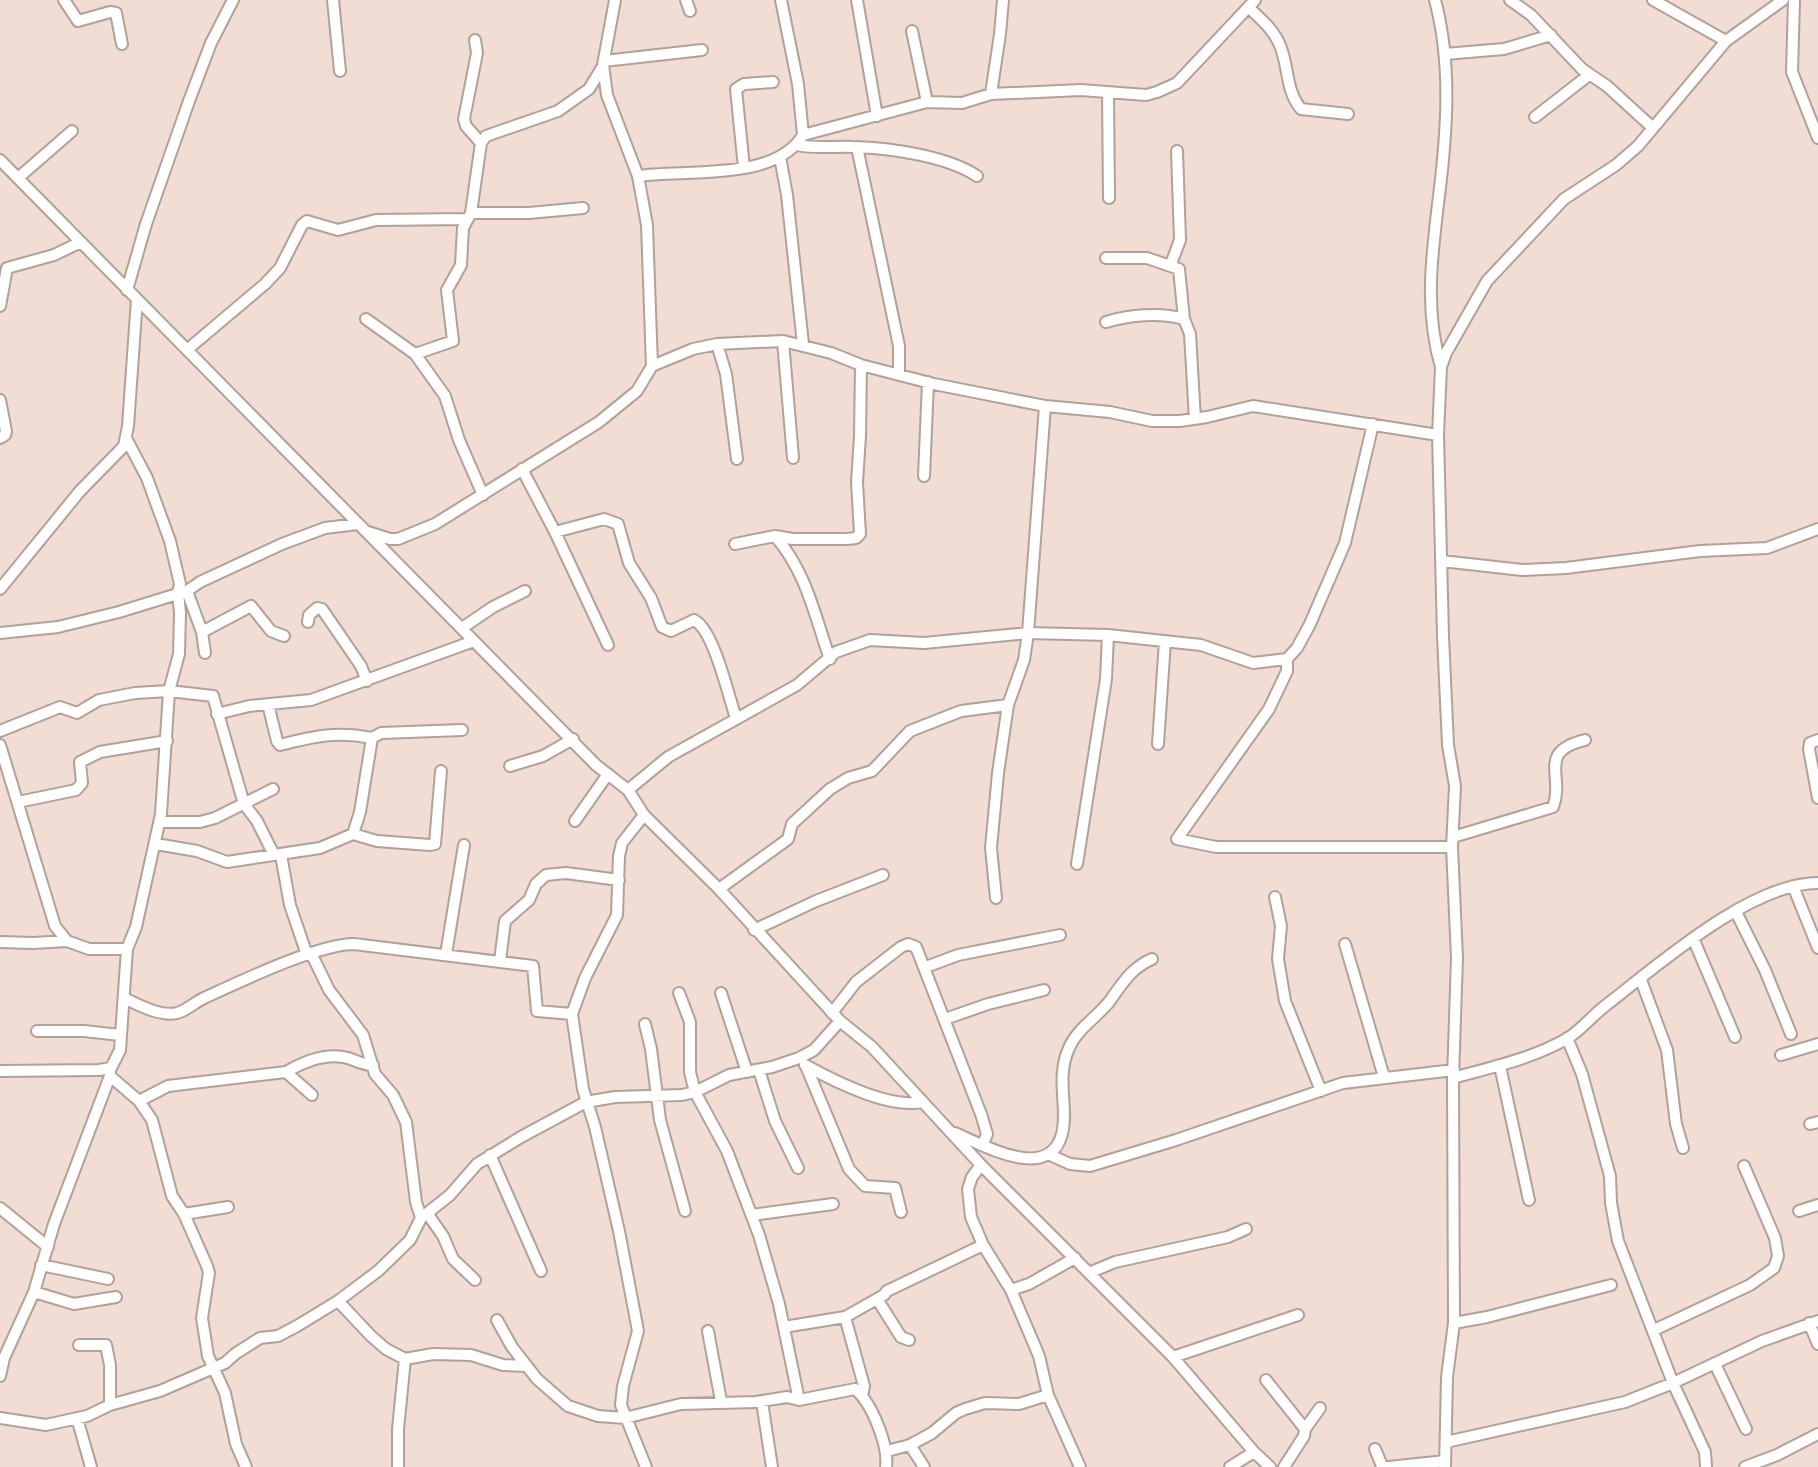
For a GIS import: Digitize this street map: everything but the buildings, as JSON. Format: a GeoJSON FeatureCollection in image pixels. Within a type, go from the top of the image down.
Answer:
{"type":"FeatureCollection","features":[{"type":"Feature","properties":{"kind":"street"},"geometry":{"type":"LineString","coordinates":[[64,0],[78,21],[116,13],[122,44]]}},
{"type":"Feature","properties":{"kind":"street"},"geometry":{"type":"LineString","coordinates":[[127,290],[146,224],[211,43],[233,0]]}},
{"type":"Feature","properties":{"kind":"street"},"geometry":{"type":"LineString","coordinates":[[333,0],[340,71]]}},
{"type":"Feature","properties":{"kind":"street"},"geometry":{"type":"LineString","coordinates":[[0,633],[58,627],[182,592],[282,544],[325,528],[362,528],[398,539],[435,524],[483,495],[599,422],[637,391],[652,366],[647,225],[638,176],[607,95],[604,63],[615,0]]}},
{"type":"Feature","properties":{"kind":"street"},"geometry":{"type":"LineString","coordinates":[[781,0],[798,84],[800,140]]}},
{"type":"Feature","properties":{"kind":"street"},"geometry":{"type":"LineString","coordinates":[[857,0],[877,116]]}},
{"type":"Feature","properties":{"kind":"street"},"geometry":{"type":"LineString","coordinates":[[991,94],[1003,0]]}},
{"type":"Feature","properties":{"kind":"street"},"geometry":{"type":"LineString","coordinates":[[1375,1449],[1382,1466],[1445,1464],[1447,1377],[1454,1323],[1457,958],[1452,842],[1455,786],[1448,745],[1438,435],[1441,367],[1431,312],[1430,276],[1446,117],[1444,33],[1435,0]]}},
{"type":"Feature","properties":{"kind":"street"},"geometry":{"type":"LineString","coordinates":[[1510,0],[1551,35],[1589,75],[1607,86],[1653,128]]}},
{"type":"Feature","properties":{"kind":"street"},"geometry":{"type":"LineString","coordinates":[[1653,0],[1726,41]]}},
{"type":"Feature","properties":{"kind":"street"},"geometry":{"type":"LineString","coordinates":[[1441,367],[1487,281],[1564,199],[1616,165],[1645,139],[1726,41],[1783,0]]}},
{"type":"Feature","properties":{"kind":"street"},"geometry":{"type":"LineString","coordinates":[[1794,0],[1792,72],[1818,138]]}},
{"type":"Feature","properties":{"kind":"street"},"geometry":{"type":"LineString","coordinates":[[638,176],[744,168],[780,157],[800,140],[839,124],[927,102],[962,103],[991,94],[1081,90],[1146,95],[1177,83],[1252,4],[1280,46],[1289,90],[1301,109],[1348,114]]}},
{"type":"Feature","properties":{"kind":"street"},"geometry":{"type":"LineString","coordinates":[[912,31],[927,102]]}},
{"type":"Feature","properties":{"kind":"street"},"geometry":{"type":"LineString","coordinates":[[1445,54],[1504,49],[1551,35]]}},
{"type":"Feature","properties":{"kind":"street"},"geometry":{"type":"LineString","coordinates":[[475,40],[477,53],[464,119],[466,126],[481,143]]}},
{"type":"Feature","properties":{"kind":"street"},"geometry":{"type":"LineString","coordinates":[[604,63],[702,50]]}},
{"type":"Feature","properties":{"kind":"street"},"geometry":{"type":"LineString","coordinates":[[415,354],[453,341],[447,290],[461,265],[462,236],[481,143],[486,136],[558,111],[589,89],[604,63]]}},
{"type":"Feature","properties":{"kind":"street"},"geometry":{"type":"LineString","coordinates":[[1535,117],[1589,75]]}},
{"type":"Feature","properties":{"kind":"street"},"geometry":{"type":"LineString","coordinates":[[744,168],[736,89],[744,84],[773,82]]}},
{"type":"Feature","properties":{"kind":"street"},"geometry":{"type":"LineString","coordinates":[[1108,93],[1109,198]]}},
{"type":"Feature","properties":{"kind":"street"},"geometry":{"type":"LineString","coordinates":[[18,178],[72,131]]}},
{"type":"Feature","properties":{"kind":"street"},"geometry":{"type":"LineString","coordinates":[[800,140],[813,148],[857,147],[913,154],[951,163],[977,176]]}},
{"type":"Feature","properties":{"kind":"street"},"geometry":{"type":"LineString","coordinates":[[857,147],[899,346],[899,374]]}},
{"type":"Feature","properties":{"kind":"street"},"geometry":{"type":"LineString","coordinates":[[1171,264],[1180,240],[1177,151]]}},
{"type":"Feature","properties":{"kind":"street"},"geometry":{"type":"LineString","coordinates":[[780,157],[803,344]]}},
{"type":"Feature","properties":{"kind":"street"},"geometry":{"type":"LineString","coordinates":[[0,160],[474,641],[608,774],[628,790],[644,815],[719,889],[836,1017],[872,1047],[981,1165],[1173,1357],[1270,1467]]}},
{"type":"Feature","properties":{"kind":"street"},"geometry":{"type":"LineString","coordinates":[[188,349],[273,276],[307,221],[338,230],[376,220],[583,208]]}},
{"type":"Feature","properties":{"kind":"street"},"geometry":{"type":"LineString","coordinates":[[0,306],[7,268],[54,255],[81,242]]}},
{"type":"Feature","properties":{"kind":"street"},"geometry":{"type":"LineString","coordinates":[[1106,258],[1147,258],[1179,269],[1184,319],[1190,334],[1195,419]]}},
{"type":"Feature","properties":{"kind":"street"},"geometry":{"type":"LineString","coordinates":[[0,589],[70,502],[124,446],[137,299]]}},
{"type":"Feature","properties":{"kind":"street"},"geometry":{"type":"LineString","coordinates":[[1106,322],[1141,315],[1184,319]]}},
{"type":"Feature","properties":{"kind":"street"},"geometry":{"type":"LineString","coordinates":[[366,319],[415,354],[445,396],[459,440],[483,495]]}},
{"type":"Feature","properties":{"kind":"street"},"geometry":{"type":"LineString","coordinates":[[652,366],[693,349],[717,344],[783,341],[803,344],[861,365],[928,382],[1045,406],[1110,412],[1152,421],[1195,419],[1253,406],[1438,435]]}},
{"type":"Feature","properties":{"kind":"street"},"geometry":{"type":"LineString","coordinates":[[783,341],[793,458]]}},
{"type":"Feature","properties":{"kind":"street"},"geometry":{"type":"LineString","coordinates":[[717,344],[726,374],[737,459]]}},
{"type":"Feature","properties":{"kind":"street"},"geometry":{"type":"LineString","coordinates":[[651,346],[674,358]]}},
{"type":"Feature","properties":{"kind":"street"},"geometry":{"type":"LineString","coordinates":[[735,544],[775,536],[847,539],[860,534],[857,482],[861,365]]}},
{"type":"Feature","properties":{"kind":"street"},"geometry":{"type":"LineString","coordinates":[[924,476],[928,382]]}},
{"type":"Feature","properties":{"kind":"street"},"geometry":{"type":"LineString","coordinates":[[0,400],[6,431],[0,438]]}},
{"type":"Feature","properties":{"kind":"street"},"geometry":{"type":"LineString","coordinates":[[996,898],[991,848],[1008,705],[1024,660],[1028,633],[1045,406]]}},
{"type":"Feature","properties":{"kind":"street"},"geometry":{"type":"LineString","coordinates":[[628,790],[668,757],[797,685],[846,647],[870,640],[924,643],[1028,633],[1108,635],[1201,645],[1253,663],[1287,659],[1310,624],[1345,543],[1373,424]]}},
{"type":"Feature","properties":{"kind":"street"},"geometry":{"type":"LineString","coordinates":[[0,1376],[2,1357],[34,1292],[54,1224],[120,1050],[127,949],[136,927],[160,822],[169,691],[179,654],[182,592],[166,528],[147,478],[126,438]]}},
{"type":"Feature","properties":{"kind":"street"},"geometry":{"type":"LineString","coordinates":[[522,469],[608,645]]}},
{"type":"Feature","properties":{"kind":"street"},"geometry":{"type":"LineString","coordinates":[[555,532],[604,519],[618,524],[629,563],[651,598],[662,627],[671,631],[694,620],[702,625],[718,656],[736,718]]}},
{"type":"Feature","properties":{"kind":"street"},"geometry":{"type":"LineString","coordinates":[[1442,561],[1522,570],[1566,568],[1700,551],[1759,549],[1818,529]]}},
{"type":"Feature","properties":{"kind":"street"},"geometry":{"type":"LineString","coordinates":[[775,536],[793,557],[808,591],[830,659]]}},
{"type":"Feature","properties":{"kind":"street"},"geometry":{"type":"LineString","coordinates":[[462,628],[493,607],[525,591]]}},
{"type":"Feature","properties":{"kind":"street"},"geometry":{"type":"LineString","coordinates":[[182,592],[202,632],[205,653]]}},
{"type":"Feature","properties":{"kind":"street"},"geometry":{"type":"LineString","coordinates":[[202,632],[251,606],[271,631],[284,636]]}},
{"type":"Feature","properties":{"kind":"street"},"geometry":{"type":"LineString","coordinates":[[308,622],[313,610],[322,609],[361,666],[367,681]]}},
{"type":"Feature","properties":{"kind":"street"},"geometry":{"type":"LineString","coordinates":[[1077,864],[1106,679],[1108,635]]}},
{"type":"Feature","properties":{"kind":"street"},"geometry":{"type":"LineString","coordinates":[[217,714],[311,700],[474,641]]}},
{"type":"Feature","properties":{"kind":"street"},"geometry":{"type":"LineString","coordinates":[[1158,744],[1165,641]]}},
{"type":"Feature","properties":{"kind":"street"},"geometry":{"type":"LineString","coordinates":[[1287,659],[1287,671],[1269,709],[1177,839],[1216,847],[1452,842],[1553,807],[1554,772],[1560,750],[1568,744],[1585,740]]}},
{"type":"Feature","properties":{"kind":"street"},"geometry":{"type":"LineString","coordinates":[[0,731],[60,707],[77,713],[105,698],[169,691],[213,696],[244,804],[278,855],[290,905],[309,954],[329,990],[363,1035],[375,1074],[393,1095],[406,1122],[424,1216],[443,1236],[453,1259],[475,1280]]}},
{"type":"Feature","properties":{"kind":"street"},"geometry":{"type":"LineString","coordinates":[[268,704],[278,744],[330,733],[356,733],[372,738],[381,733],[462,730]]}},
{"type":"Feature","properties":{"kind":"street"},"geometry":{"type":"LineString","coordinates":[[719,889],[785,841],[792,824],[830,789],[848,778],[872,771],[910,731],[961,711],[1008,705]]}},
{"type":"Feature","properties":{"kind":"street"},"geometry":{"type":"LineString","coordinates":[[353,834],[360,812],[372,738]]}},
{"type":"Feature","properties":{"kind":"street"},"geometry":{"type":"LineString","coordinates":[[510,766],[543,756],[573,739]]}},
{"type":"Feature","properties":{"kind":"street"},"geometry":{"type":"LineString","coordinates":[[1818,740],[1810,743],[1809,749],[1818,798]]}},
{"type":"Feature","properties":{"kind":"street"},"geometry":{"type":"LineString","coordinates":[[18,802],[76,790],[82,783],[80,762],[100,752],[167,741]]}},
{"type":"Feature","properties":{"kind":"street"},"geometry":{"type":"LineString","coordinates":[[0,745],[55,926],[67,941]]}},
{"type":"Feature","properties":{"kind":"street"},"geometry":{"type":"LineString","coordinates":[[156,844],[197,851],[227,862],[320,848],[353,834],[377,841],[435,844],[441,771]]}},
{"type":"Feature","properties":{"kind":"street"},"geometry":{"type":"LineString","coordinates":[[575,821],[608,774]]}},
{"type":"Feature","properties":{"kind":"street"},"geometry":{"type":"LineString","coordinates":[[160,822],[200,822],[215,818],[273,789]]}},
{"type":"Feature","properties":{"kind":"street"},"geometry":{"type":"LineString","coordinates":[[644,815],[622,843],[617,915],[585,978],[572,1014],[586,1102],[595,1127],[619,1231],[638,1331],[621,1405],[646,1467]]}},
{"type":"Feature","properties":{"kind":"street"},"geometry":{"type":"LineString","coordinates":[[446,954],[464,845]]}},
{"type":"Feature","properties":{"kind":"street"},"geometry":{"type":"LineString","coordinates":[[500,961],[505,921],[529,900],[536,884],[546,875],[566,873],[619,880]]}},
{"type":"Feature","properties":{"kind":"street"},"geometry":{"type":"LineString","coordinates":[[754,930],[883,875]]}},
{"type":"Feature","properties":{"kind":"street"},"geometry":{"type":"LineString","coordinates":[[1048,1154],[1070,1164],[1090,1166],[1343,1083],[1384,1077],[1454,1074],[1516,1063],[1567,1038],[1693,938],[1736,912],[1763,896],[1793,886],[1818,883]]}},
{"type":"Feature","properties":{"kind":"street"},"geometry":{"type":"LineString","coordinates":[[1793,886],[1818,948]]}},
{"type":"Feature","properties":{"kind":"street"},"geometry":{"type":"LineString","coordinates":[[1275,897],[1281,926],[1278,959],[1285,1001],[1321,1091]]}},
{"type":"Feature","properties":{"kind":"street"},"geometry":{"type":"LineString","coordinates":[[1736,912],[1765,970],[1791,1034]]}},
{"type":"Feature","properties":{"kind":"street"},"geometry":{"type":"LineString","coordinates":[[926,967],[958,955],[1060,935]]}},
{"type":"Feature","properties":{"kind":"street"},"geometry":{"type":"LineString","coordinates":[[1693,938],[1735,1037]]}},
{"type":"Feature","properties":{"kind":"street"},"geometry":{"type":"LineString","coordinates":[[0,942],[67,941],[89,949],[127,949]]}},
{"type":"Feature","properties":{"kind":"street"},"geometry":{"type":"LineString","coordinates":[[124,998],[154,1011],[175,1014],[309,954],[336,945],[354,944],[533,966],[537,1011],[572,1014]]}},
{"type":"Feature","properties":{"kind":"street"},"geometry":{"type":"LineString","coordinates":[[0,1418],[46,1425],[87,1416],[110,1405],[160,1391],[225,1363],[260,1338],[278,1336],[338,1301],[378,1271],[410,1240],[424,1216],[490,1155],[586,1102],[695,1092],[729,1075],[802,1062],[814,1050],[856,982],[908,944],[916,947],[926,967],[985,1127],[987,1134],[983,1144]]}},
{"type":"Feature","properties":{"kind":"street"},"geometry":{"type":"LineString","coordinates":[[1345,944],[1384,1077]]}},
{"type":"Feature","properties":{"kind":"street"},"geometry":{"type":"LineString","coordinates":[[949,1131],[1009,1156],[1027,1160],[1055,1149],[1062,1134],[1062,1082],[1069,1048],[1131,971],[1152,959]]}},
{"type":"Feature","properties":{"kind":"street"},"geometry":{"type":"LineString","coordinates":[[1641,980],[1667,1050],[1676,1124],[1683,1148]]}},
{"type":"Feature","properties":{"kind":"street"},"geometry":{"type":"LineString","coordinates":[[945,1019],[1044,990]]}},
{"type":"Feature","properties":{"kind":"street"},"geometry":{"type":"LineString","coordinates":[[679,993],[690,1022],[690,1072],[695,1092],[727,1151],[752,1215],[784,1327],[799,1400]]}},
{"type":"Feature","properties":{"kind":"street"},"geometry":{"type":"LineString","coordinates":[[721,993],[747,1072]]}},
{"type":"Feature","properties":{"kind":"street"},"geometry":{"type":"LineString","coordinates":[[645,1024],[651,1049],[655,1096],[685,1211]]}},
{"type":"Feature","properties":{"kind":"street"},"geometry":{"type":"LineString","coordinates":[[37,1031],[120,1035]]}},
{"type":"Feature","properties":{"kind":"street"},"geometry":{"type":"LineString","coordinates":[[1567,1038],[1582,1074],[1610,1176],[1618,1241],[1673,1383],[1705,1452],[1706,1467]]}},
{"type":"Feature","properties":{"kind":"street"},"geometry":{"type":"LineString","coordinates":[[1781,1055],[1818,1044]]}},
{"type":"Feature","properties":{"kind":"street"},"geometry":{"type":"LineString","coordinates":[[139,1101],[168,1086],[286,1072],[304,1062],[321,1058],[339,1057],[373,1065]]}},
{"type":"Feature","properties":{"kind":"street"},"geometry":{"type":"LineString","coordinates":[[802,1062],[876,1098],[910,1104],[922,1102]]}},
{"type":"Feature","properties":{"kind":"street"},"geometry":{"type":"LineString","coordinates":[[802,1062],[849,1169],[865,1186],[895,1188],[901,1212]]}},
{"type":"Feature","properties":{"kind":"street"},"geometry":{"type":"LineString","coordinates":[[1500,1066],[1529,1200]]}},
{"type":"Feature","properties":{"kind":"street"},"geometry":{"type":"LineString","coordinates":[[759,1070],[775,1121],[798,1168]]}},
{"type":"Feature","properties":{"kind":"street"},"geometry":{"type":"LineString","coordinates":[[0,1071],[110,1072],[139,1101],[152,1120],[172,1196],[184,1214],[209,1273],[202,1318],[212,1369],[225,1393],[236,1444],[246,1467]]}},
{"type":"Feature","properties":{"kind":"street"},"geometry":{"type":"LineString","coordinates":[[286,1072],[312,1095]]}},
{"type":"Feature","properties":{"kind":"street"},"geometry":{"type":"LineString","coordinates":[[490,1155],[541,1271]]}},
{"type":"Feature","properties":{"kind":"street"},"geometry":{"type":"LineString","coordinates":[[981,1165],[972,1177],[968,1202],[983,1245],[1011,1290],[1039,1356],[1048,1395],[1080,1467]]}},
{"type":"Feature","properties":{"kind":"street"},"geometry":{"type":"LineString","coordinates":[[1654,1330],[1750,1285],[1774,1268],[1778,1256],[1775,1238],[1744,1166]]}},
{"type":"Feature","properties":{"kind":"street"},"geometry":{"type":"LineString","coordinates":[[752,1215],[833,1204]]}},
{"type":"Feature","properties":{"kind":"street"},"geometry":{"type":"LineString","coordinates":[[1799,1211],[1818,1205]]}},
{"type":"Feature","properties":{"kind":"street"},"geometry":{"type":"LineString","coordinates":[[184,1214],[228,1207]]}},
{"type":"Feature","properties":{"kind":"street"},"geometry":{"type":"LineString","coordinates":[[0,1208],[48,1247]]}},
{"type":"Feature","properties":{"kind":"street"},"geometry":{"type":"LineString","coordinates":[[1091,1272],[1115,1262],[1228,1237],[1246,1229]]}},
{"type":"Feature","properties":{"kind":"street"},"geometry":{"type":"LineString","coordinates":[[784,1327],[845,1317],[915,1276],[983,1245]]}},
{"type":"Feature","properties":{"kind":"street"},"geometry":{"type":"LineString","coordinates":[[1011,1290],[1029,1284],[1075,1258]]}},
{"type":"Feature","properties":{"kind":"street"},"geometry":{"type":"LineString","coordinates":[[41,1265],[108,1279]]}},
{"type":"Feature","properties":{"kind":"street"},"geometry":{"type":"LineString","coordinates":[[1454,1323],[1611,1285]]}},
{"type":"Feature","properties":{"kind":"street"},"geometry":{"type":"LineString","coordinates":[[34,1292],[74,1304],[116,1297]]}},
{"type":"Feature","properties":{"kind":"street"},"geometry":{"type":"LineString","coordinates":[[877,1299],[901,1337],[909,1340]]}},
{"type":"Feature","properties":{"kind":"street"},"geometry":{"type":"LineString","coordinates":[[338,1301],[386,1349],[405,1359],[433,1354],[471,1355],[503,1365],[526,1366]]}},
{"type":"Feature","properties":{"kind":"street"},"geometry":{"type":"LineString","coordinates":[[1173,1357],[1298,1315]]}},
{"type":"Feature","properties":{"kind":"street"},"geometry":{"type":"LineString","coordinates":[[845,1317],[864,1386],[862,1396]]}},
{"type":"Feature","properties":{"kind":"street"},"geometry":{"type":"LineString","coordinates":[[497,1320],[526,1366],[568,1406],[598,1416],[625,1418],[681,1404],[762,1402],[787,1397],[799,1400],[855,1389],[868,1404],[887,1451],[886,1467]]}},
{"type":"Feature","properties":{"kind":"street"},"geometry":{"type":"LineString","coordinates":[[1446,1442],[1602,1409],[1673,1383],[1814,1322],[1818,1344]]}},
{"type":"Feature","properties":{"kind":"street"},"geometry":{"type":"LineString","coordinates":[[708,1331],[721,1401]]}},
{"type":"Feature","properties":{"kind":"street"},"geometry":{"type":"LineString","coordinates":[[79,1345],[106,1345],[110,1365],[110,1405]]}},
{"type":"Feature","properties":{"kind":"street"},"geometry":{"type":"LineString","coordinates":[[398,1467],[398,1429],[405,1359]]}},
{"type":"Feature","properties":{"kind":"street"},"geometry":{"type":"LineString","coordinates":[[1715,1364],[1746,1429]]}},
{"type":"Feature","properties":{"kind":"street"},"geometry":{"type":"LineString","coordinates":[[1266,1380],[1305,1429]]}},
{"type":"Feature","properties":{"kind":"street"},"geometry":{"type":"LineString","coordinates":[[887,1451],[910,1445],[965,1409],[985,1403],[1019,1404],[1048,1395]]}},
{"type":"Feature","properties":{"kind":"street"},"geometry":{"type":"LineString","coordinates":[[762,1402],[772,1467]]}},
{"type":"Feature","properties":{"kind":"street"},"geometry":{"type":"LineString","coordinates":[[1284,1467],[1320,1408]]}},
{"type":"Feature","properties":{"kind":"street"},"geometry":{"type":"LineString","coordinates":[[77,1418],[91,1467]]}},
{"type":"Feature","properties":{"kind":"street"},"geometry":{"type":"LineString","coordinates":[[1745,1467],[1818,1434]]}},
{"type":"Feature","properties":{"kind":"street"},"geometry":{"type":"LineString","coordinates":[[910,1445],[924,1467]]}},
{"type":"Feature","properties":{"kind":"street"},"geometry":{"type":"LineString","coordinates":[[1230,1467],[1254,1452]]}}]}
